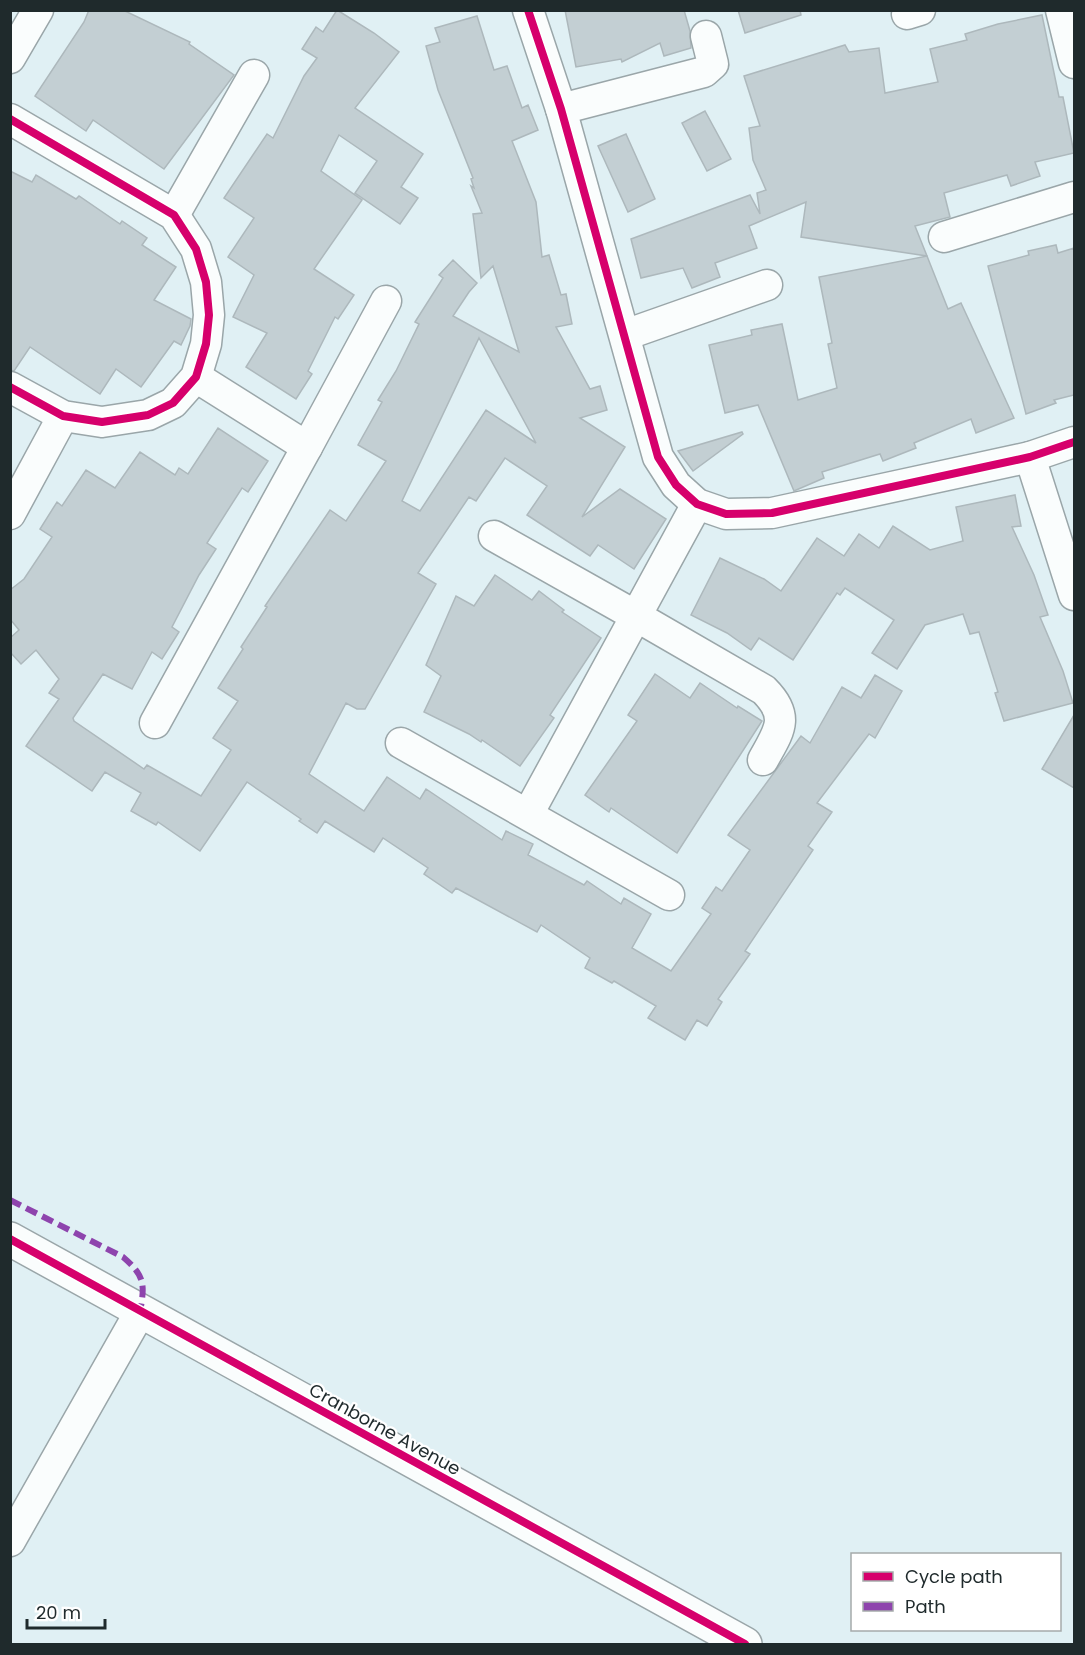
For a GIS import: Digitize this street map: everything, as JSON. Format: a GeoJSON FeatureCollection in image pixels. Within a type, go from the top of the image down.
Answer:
{"type":"FeatureCollection","features":[{"type":"Feature","properties":{"kind":"street"},"geometry":{"type":"LineString","coordinates":[[10,58],[38,10]]}},
{"type":"Feature","properties":{"kind":"street"},"geometry":{"type":"LineString","coordinates":[[528,10],[561,109],[658,457],[676,485],[697,504],[726,514],[772,513],[1030,457],[1074,442]]}},
{"type":"Feature","properties":{"kind":"street"},"geometry":{"type":"LineString","coordinates":[[1060,10],[1074,63]]}},
{"type":"Feature","properties":{"kind":"street"},"geometry":{"type":"LineString","coordinates":[[561,109],[704,72],[713,64],[706,36]]}},
{"type":"Feature","properties":{"kind":"street"},"geometry":{"type":"LineString","coordinates":[[174,215],[254,75]]}},
{"type":"Feature","properties":{"kind":"street"},"geometry":{"type":"LineString","coordinates":[[10,119],[174,215],[196,249],[206,282],[209,315],[206,344],[196,377],[174,404],[148,415],[102,422],[63,416],[10,387]]}},
{"type":"Feature","properties":{"kind":"street"},"geometry":{"type":"LineString","coordinates":[[944,237],[1074,197]]}},
{"type":"Feature","properties":{"kind":"street"},"geometry":{"type":"LineString","coordinates":[[625,334],[767,285]]}},
{"type":"Feature","properties":{"kind":"street"},"geometry":{"type":"LineString","coordinates":[[155,723],[386,301]]}},
{"type":"Feature","properties":{"kind":"street"},"geometry":{"type":"LineString","coordinates":[[196,377],[307,447]]}},
{"type":"Feature","properties":{"kind":"street"},"geometry":{"type":"LineString","coordinates":[[10,514],[63,416]]}},
{"type":"Feature","properties":{"kind":"street"},"geometry":{"type":"LineString","coordinates":[[1030,457],[1074,595]]}},
{"type":"Feature","properties":{"kind":"street"},"geometry":{"type":"LineString","coordinates":[[528,814],[697,504]]}},
{"type":"Feature","properties":{"kind":"street"},"geometry":{"type":"LineString","coordinates":[[494,536],[764,690],[774,701],[781,714],[780,729],[764,760]]}},
{"type":"Feature","properties":{"kind":"street"},"geometry":{"type":"LineString","coordinates":[[401,743],[669,895]]}},
{"type":"Feature","properties":{"kind":"street","name":"Cranborne Avenue"},"geometry":{"type":"LineString","coordinates":[[10,1239],[746,1644]]}},
{"type":"Feature","properties":{"kind":"street"},"geometry":{"type":"LineString","coordinates":[[10,1542],[140,1312]]}},
{"type":"Feature","properties":{"kind":"building"},"geometry":{"type":"Polygon","coordinates":[[[89,10],[123,10],[190,42],[189,44],[234,75],[164,169],[93,120],[86,131],[35,96],[84,22],[89,10]]]}},
{"type":"Feature","properties":{"kind":"building"},"geometry":{"type":"Polygon","coordinates":[[[337,10],[399,52],[355,108],[423,154],[401,187],[418,198],[400,224],[355,193],[377,161],[339,135],[321,171],[362,200],[314,269],[354,295],[338,319],[335,317],[308,371],[312,374],[296,399],[246,367],[267,333],[233,317],[254,275],[228,257],[254,218],[224,198],[267,134],[273,138],[304,76],[317,58],[302,49],[316,27],[323,32],[337,10]]]}},
{"type":"Feature","properties":{"kind":"building"},"geometry":{"type":"Polygon","coordinates":[[[565,10],[684,10],[690,31],[691,48],[664,56],[660,43],[622,62],[621,59],[576,67],[565,10]]]}},
{"type":"Feature","properties":{"kind":"building"},"geometry":{"type":"Polygon","coordinates":[[[738,10],[800,10],[801,15],[745,33],[738,10]]]}},
{"type":"Feature","properties":{"kind":"building"},"geometry":{"type":"Polygon","coordinates":[[[1042,15],[1059,97],[1063,97],[1074,153],[1035,162],[1040,176],[1011,186],[1007,175],[944,193],[950,217],[915,226],[927,256],[801,237],[806,202],[749,226],[757,248],[715,263],[720,277],[692,288],[683,268],[641,278],[631,239],[750,195],[760,214],[757,193],[766,190],[753,160],[749,128],[760,126],[744,76],[845,45],[849,52],[879,48],[885,93],[938,82],[930,49],[967,40],[965,34],[998,24],[1042,15]]]}},
{"type":"Feature","properties":{"kind":"building"},"geometry":{"type":"Polygon","coordinates":[[[477,16],[494,70],[507,66],[522,108],[528,105],[538,130],[512,141],[536,202],[542,257],[549,255],[561,295],[566,294],[572,324],[556,327],[590,389],[600,386],[607,410],[580,418],[625,447],[582,517],[620,489],[666,519],[634,569],[598,545],[590,556],[527,515],[547,486],[505,458],[476,501],[469,497],[418,573],[436,584],[365,709],[357,709],[346,703],[309,774],[364,811],[387,777],[420,799],[426,789],[502,840],[506,831],[533,844],[528,855],[584,885],[587,881],[621,904],[624,898],[651,914],[632,948],[671,971],[711,914],[702,908],[716,887],[722,891],[750,850],[728,835],[801,736],[810,743],[842,687],[861,698],[875,675],[902,691],[875,738],[869,734],[817,803],[832,812],[808,846],[813,850],[745,951],[750,954],[718,999],[722,1002],[707,1026],[697,1020],[685,1040],[648,1018],[656,1006],[614,981],[612,983],[585,968],[590,958],[541,925],[537,932],[456,888],[452,893],[424,874],[428,868],[383,838],[374,852],[325,821],[317,833],[299,821],[301,819],[247,782],[200,851],[158,822],[156,825],[131,811],[141,793],[105,772],[92,791],[26,746],[59,699],[49,693],[59,679],[36,650],[21,664],[10,652],[10,638],[19,630],[10,619],[10,590],[24,579],[52,537],[40,529],[57,502],[62,506],[86,470],[115,488],[140,452],[175,475],[179,468],[188,474],[218,428],[268,461],[248,492],[242,488],[207,543],[216,549],[199,575],[172,627],[179,632],[162,659],[152,652],[132,689],[103,674],[73,718],[74,721],[144,769],[147,765],[201,796],[231,750],[213,738],[238,701],[218,688],[243,649],[241,647],[267,607],[265,606],[330,510],[346,521],[386,461],[358,445],[382,402],[378,400],[396,371],[419,324],[415,322],[443,278],[439,275],[453,260],[477,283],[453,316],[519,352],[493,266],[481,278],[473,214],[482,213],[471,186],[474,188],[471,179],[473,178],[438,90],[426,46],[440,42],[435,28],[477,16]],[[479,338],[402,501],[420,511],[486,410],[536,443],[479,338]]]}},
{"type":"Feature","properties":{"kind":"building"},"geometry":{"type":"Polygon","coordinates":[[[705,111],[731,159],[707,171],[682,123],[705,111]]]}},
{"type":"Feature","properties":{"kind":"building"},"geometry":{"type":"Polygon","coordinates":[[[626,134],[655,199],[628,212],[598,146],[626,134]]]}},
{"type":"Feature","properties":{"kind":"building"},"geometry":{"type":"Polygon","coordinates":[[[10,171],[32,182],[36,175],[76,199],[79,196],[120,224],[122,221],[147,238],[142,245],[176,267],[154,300],[191,319],[190,326],[181,345],[174,341],[141,387],[116,369],[100,394],[30,347],[14,371],[10,370],[10,171]]]}},
{"type":"Feature","properties":{"kind":"building"},"geometry":{"type":"Polygon","coordinates":[[[1056,245],[1058,253],[1074,248],[1074,395],[1054,400],[1056,403],[1026,414],[988,266],[1029,255],[1028,251],[1056,245]]]}},
{"type":"Feature","properties":{"kind":"building"},"geometry":{"type":"Polygon","coordinates":[[[927,256],[948,309],[961,303],[1014,418],[976,433],[971,419],[914,443],[916,448],[883,461],[880,454],[822,472],[824,478],[794,491],[758,405],[725,413],[709,345],[752,335],[751,330],[782,324],[798,400],[837,388],[828,344],[832,343],[819,277],[927,256]]]}},
{"type":"Feature","properties":{"kind":"building"},"geometry":{"type":"Polygon","coordinates":[[[742,432],[743,434],[693,471],[678,451],[742,432]]]}},
{"type":"Feature","properties":{"kind":"building"},"geometry":{"type":"Polygon","coordinates":[[[1015,495],[1021,526],[1012,527],[1034,575],[1048,615],[1040,617],[1063,671],[1073,703],[1004,721],[995,693],[998,692],[979,632],[970,634],[963,614],[925,625],[897,669],[872,653],[894,620],[845,588],[840,595],[837,593],[793,660],[759,638],[751,650],[727,633],[691,615],[720,558],[764,579],[781,591],[817,538],[844,556],[859,534],[879,548],[893,526],[930,550],[963,541],[956,507],[1015,495]]]}},
{"type":"Feature","properties":{"kind":"building"},"geometry":{"type":"Polygon","coordinates":[[[495,575],[532,600],[539,591],[564,610],[562,612],[601,638],[550,715],[554,718],[520,766],[482,740],[481,742],[424,712],[441,676],[426,665],[456,596],[474,606],[495,575]]]}},
{"type":"Feature","properties":{"kind":"building"},"geometry":{"type":"Polygon","coordinates":[[[655,674],[690,698],[700,683],[737,708],[738,706],[762,721],[677,853],[611,808],[609,812],[585,795],[637,721],[628,715],[655,674]]]}},
{"type":"Feature","properties":{"kind":"building"},"geometry":{"type":"Polygon","coordinates":[[[1074,715],[1074,788],[1042,769],[1074,715]]]}},
{"type":"Feature","properties":{"kind":"marked path"},"geometry":{"type":"LineString","coordinates":[[10,1200],[123,1257],[136,1270],[142,1281],[143,1294],[140,1312]]}},
{"type":"Feature","properties":{"kind":"cycle path"},"geometry":{"type":"LineString","coordinates":[[528,10],[561,109],[658,457],[676,485],[697,504],[726,514],[772,513],[1030,457],[1074,442]]}},
{"type":"Feature","properties":{"kind":"cycle path"},"geometry":{"type":"LineString","coordinates":[[10,119],[174,215],[196,249],[206,282],[209,315],[206,344],[196,377],[173,403],[148,415],[102,422],[63,416],[10,387]]}},
{"type":"Feature","properties":{"kind":"cycle path"},"geometry":{"type":"LineString","coordinates":[[10,1239],[745,1644]]}}]}
